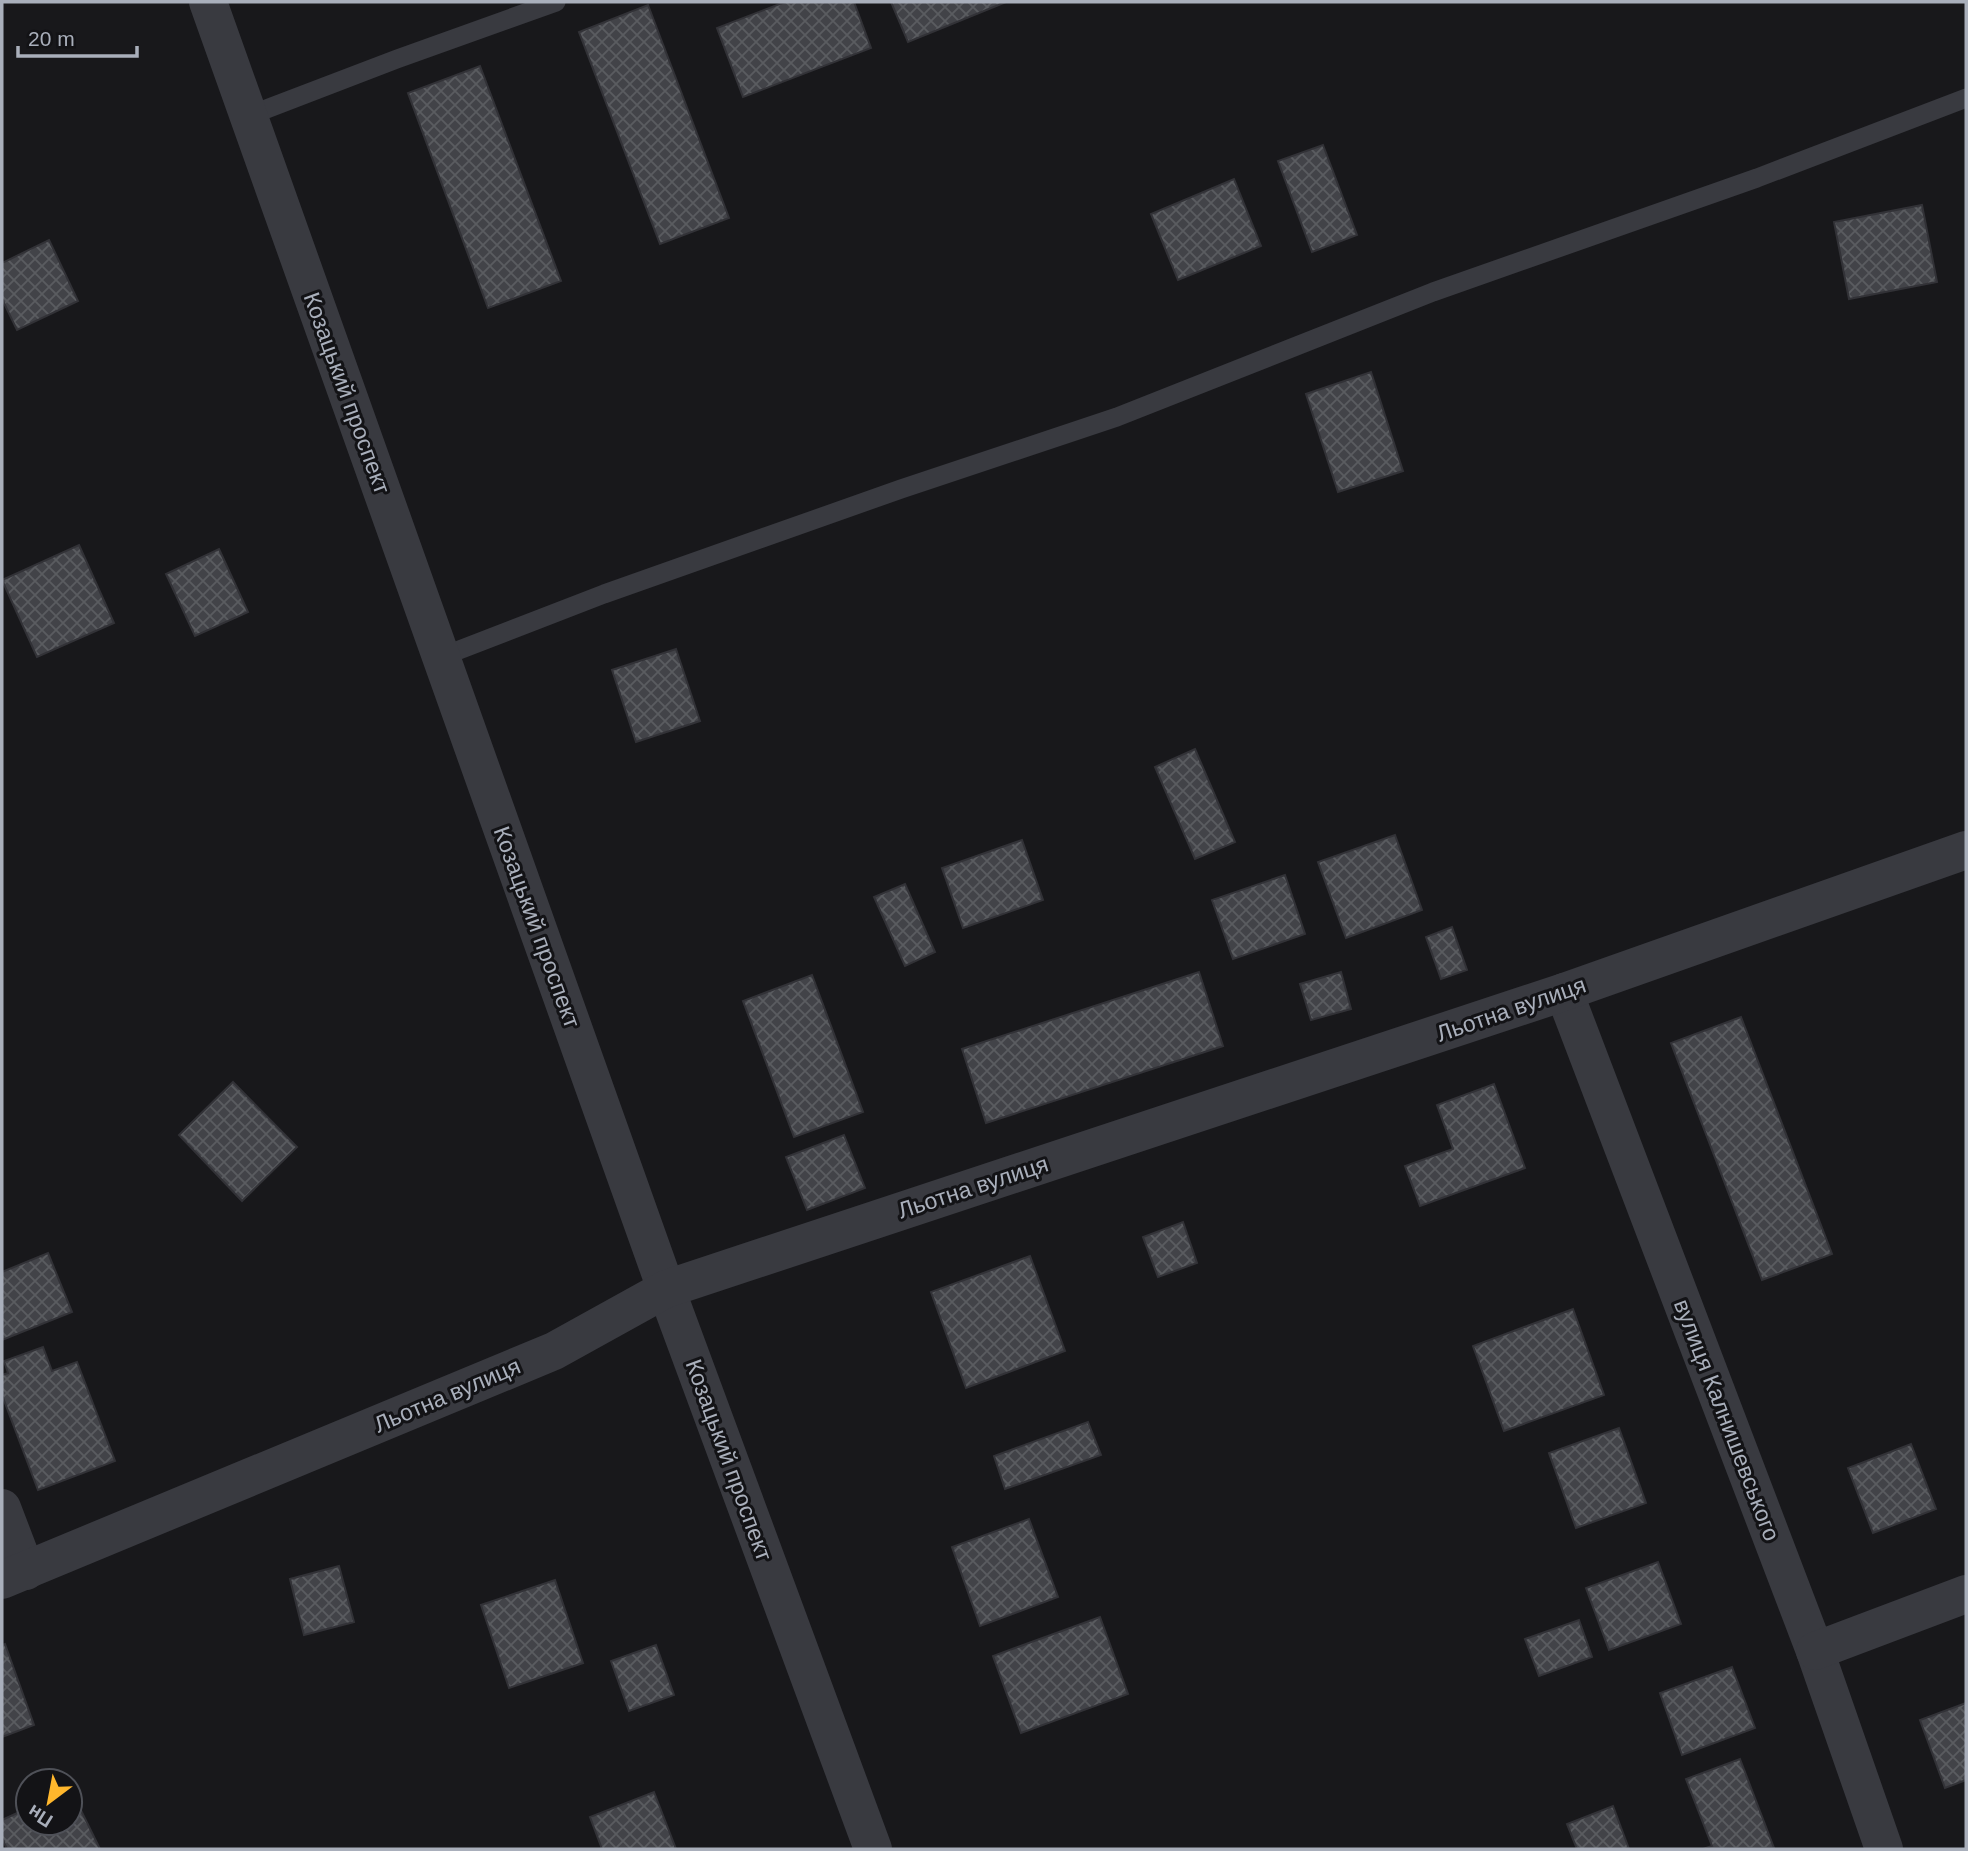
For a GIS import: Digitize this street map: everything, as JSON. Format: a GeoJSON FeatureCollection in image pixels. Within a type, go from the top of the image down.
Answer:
{"type":"FeatureCollection","features":[{"type":"Feature","properties":{"kind":"street","name":"Козацький проспект"},"geometry":{"type":"LineString","coordinates":[[208,2],[666,1289],[873,1849]]}},
{"type":"Feature","properties":{"kind":"street","name":"Льотна вулиця"},"geometry":{"type":"LineString","coordinates":[[14,1575],[554,1351],[666,1289],[1564,992],[1966,850]]}},
{"type":"Feature","properties":{"kind":"street","name":"вулиця Калнишевського"},"geometry":{"type":"LineString","coordinates":[[1564,992],[1815,1651],[1884,1849]]}},
{"type":"Feature","properties":{"kind":"street"},"geometry":{"type":"LineString","coordinates":[[2,1508],[14,1575]]}},
{"type":"Feature","properties":{"kind":"street"},"geometry":{"type":"LineString","coordinates":[[1815,1651],[1966,1594]]}},
{"type":"Feature","properties":{"kind":"lane"},"geometry":{"type":"LineString","coordinates":[[248,116],[556,2]]}},
{"type":"Feature","properties":{"kind":"lane"},"geometry":{"type":"LineString","coordinates":[[441,657],[668,571],[1117,417],[1433,292],[1757,178],[1966,98]]}},
{"type":"Feature","properties":{"kind":"building"},"geometry":{"type":"Polygon","coordinates":[[[785,2],[854,2],[871,48],[743,97],[717,28],[785,2]]]}},
{"type":"Feature","properties":{"kind":"building"},"geometry":{"type":"Polygon","coordinates":[[[891,2],[1006,2],[908,42],[891,2]]]}},
{"type":"Feature","properties":{"kind":"building"},"geometry":{"type":"Polygon","coordinates":[[[648,5],[729,218],[660,244],[579,32],[648,5]]]}},
{"type":"Feature","properties":{"kind":"building"},"geometry":{"type":"Polygon","coordinates":[[[480,66],[561,281],[488,308],[408,93],[480,66]]]}},
{"type":"Feature","properties":{"kind":"building"},"geometry":{"type":"Polygon","coordinates":[[[1323,145],[1357,235],[1312,252],[1278,161],[1323,145]]]}},
{"type":"Feature","properties":{"kind":"building"},"geometry":{"type":"Polygon","coordinates":[[[1234,179],[1261,246],[1178,280],[1151,214],[1234,179]]]}},
{"type":"Feature","properties":{"kind":"building"},"geometry":{"type":"Polygon","coordinates":[[[1922,205],[1937,282],[1849,299],[1834,222],[1922,205]]]}},
{"type":"Feature","properties":{"kind":"building"},"geometry":{"type":"Polygon","coordinates":[[[49,240],[78,301],[17,330],[2,299],[2,263],[49,240]]]}},
{"type":"Feature","properties":{"kind":"building"},"geometry":{"type":"Polygon","coordinates":[[[1371,372],[1403,471],[1338,492],[1306,394],[1371,372]]]}},
{"type":"Feature","properties":{"kind":"building"},"geometry":{"type":"Polygon","coordinates":[[[79,545],[114,623],[37,657],[2,580],[79,545]]]}},
{"type":"Feature","properties":{"kind":"building"},"geometry":{"type":"Polygon","coordinates":[[[219,549],[248,612],[195,636],[166,574],[219,549]]]}},
{"type":"Feature","properties":{"kind":"building"},"geometry":{"type":"Polygon","coordinates":[[[676,649],[700,721],[636,742],[612,670],[676,649]]]}},
{"type":"Feature","properties":{"kind":"building"},"geometry":{"type":"Polygon","coordinates":[[[1195,749],[1235,842],[1195,859],[1155,767],[1195,749]]]}},
{"type":"Feature","properties":{"kind":"building"},"geometry":{"type":"Polygon","coordinates":[[[1395,835],[1422,910],[1346,938],[1318,862],[1395,835]]]}},
{"type":"Feature","properties":{"kind":"building"},"geometry":{"type":"Polygon","coordinates":[[[1022,840],[1043,900],[963,928],[942,868],[1022,840]]]}},
{"type":"Feature","properties":{"kind":"building"},"geometry":{"type":"Polygon","coordinates":[[[1285,875],[1305,934],[1233,959],[1212,900],[1285,875]]]}},
{"type":"Feature","properties":{"kind":"building"},"geometry":{"type":"Polygon","coordinates":[[[905,884],[935,952],[905,966],[874,897],[905,884]]]}},
{"type":"Feature","properties":{"kind":"building"},"geometry":{"type":"Polygon","coordinates":[[[1452,927],[1467,970],[1441,979],[1426,937],[1452,927]]]}},
{"type":"Feature","properties":{"kind":"building"},"geometry":{"type":"Polygon","coordinates":[[[1199,972],[1223,1046],[986,1123],[962,1049],[1199,972]]]}},
{"type":"Feature","properties":{"kind":"building"},"geometry":{"type":"Polygon","coordinates":[[[1341,972],[1351,1009],[1311,1020],[1300,984],[1341,972]]]}},
{"type":"Feature","properties":{"kind":"building"},"geometry":{"type":"Polygon","coordinates":[[[812,975],[863,1112],[794,1137],[743,1001],[812,975]]]}},
{"type":"Feature","properties":{"kind":"building"},"geometry":{"type":"Polygon","coordinates":[[[1741,1017],[1832,1254],[1762,1280],[1671,1043],[1741,1017]]]}},
{"type":"Feature","properties":{"kind":"building"},"geometry":{"type":"Polygon","coordinates":[[[233,1082],[297,1147],[242,1201],[179,1135],[233,1082]]]}},
{"type":"Feature","properties":{"kind":"building"},"geometry":{"type":"Polygon","coordinates":[[[1494,1084],[1525,1168],[1420,1206],[1405,1166],[1453,1149],[1437,1105],[1494,1084]]]}},
{"type":"Feature","properties":{"kind":"building"},"geometry":{"type":"Polygon","coordinates":[[[844,1135],[865,1188],[807,1210],[786,1157],[844,1135]]]}},
{"type":"Feature","properties":{"kind":"building"},"geometry":{"type":"Polygon","coordinates":[[[1183,1222],[1197,1263],[1158,1277],[1143,1237],[1183,1222]]]}},
{"type":"Feature","properties":{"kind":"building"},"geometry":{"type":"Polygon","coordinates":[[[48,1253],[72,1312],[2,1340],[2,1272],[48,1253]]]}},
{"type":"Feature","properties":{"kind":"building"},"geometry":{"type":"Polygon","coordinates":[[[1030,1256],[1065,1351],[966,1388],[931,1292],[1030,1256]]]}},
{"type":"Feature","properties":{"kind":"building"},"geometry":{"type":"Polygon","coordinates":[[[1573,1309],[1604,1395],[1504,1431],[1473,1346],[1573,1309]]]}},
{"type":"Feature","properties":{"kind":"building"},"geometry":{"type":"Polygon","coordinates":[[[43,1347],[52,1371],[77,1362],[115,1461],[38,1490],[2,1395],[2,1375],[8,1373],[4,1361],[43,1347]]]}},
{"type":"Feature","properties":{"kind":"building"},"geometry":{"type":"Polygon","coordinates":[[[1088,1422],[1101,1455],[1005,1489],[994,1456],[1088,1422]]]}},
{"type":"Feature","properties":{"kind":"building"},"geometry":{"type":"Polygon","coordinates":[[[1619,1428],[1646,1503],[1576,1528],[1549,1453],[1619,1428]]]}},
{"type":"Feature","properties":{"kind":"building"},"geometry":{"type":"Polygon","coordinates":[[[1911,1444],[1936,1509],[1873,1533],[1848,1468],[1911,1444]]]}},
{"type":"Feature","properties":{"kind":"building"},"geometry":{"type":"Polygon","coordinates":[[[1029,1519],[1058,1597],[980,1626],[952,1547],[1029,1519]]]}},
{"type":"Feature","properties":{"kind":"building"},"geometry":{"type":"Polygon","coordinates":[[[1658,1562],[1681,1624],[1609,1650],[1586,1588],[1658,1562]]]}},
{"type":"Feature","properties":{"kind":"building"},"geometry":{"type":"Polygon","coordinates":[[[339,1566],[354,1622],[304,1635],[290,1579],[339,1566]]]}},
{"type":"Feature","properties":{"kind":"building"},"geometry":{"type":"Polygon","coordinates":[[[555,1580],[583,1663],[509,1688],[481,1605],[555,1580]]]}},
{"type":"Feature","properties":{"kind":"building"},"geometry":{"type":"Polygon","coordinates":[[[1100,1617],[1128,1694],[1021,1733],[993,1656],[1100,1617]]]}},
{"type":"Feature","properties":{"kind":"building"},"geometry":{"type":"Polygon","coordinates":[[[1579,1620],[1592,1657],[1539,1676],[1525,1639],[1579,1620]]]}},
{"type":"Feature","properties":{"kind":"building"},"geometry":{"type":"Polygon","coordinates":[[[5,1644],[34,1725],[2,1737],[2,1645],[5,1644]]]}},
{"type":"Feature","properties":{"kind":"building"},"geometry":{"type":"Polygon","coordinates":[[[656,1645],[674,1695],[629,1711],[611,1661],[656,1645]]]}},
{"type":"Feature","properties":{"kind":"building"},"geometry":{"type":"Polygon","coordinates":[[[1732,1667],[1755,1728],[1682,1755],[1660,1693],[1732,1667]]]}},
{"type":"Feature","properties":{"kind":"building"},"geometry":{"type":"Polygon","coordinates":[[[1966,1703],[1966,1780],[1945,1788],[1920,1720],[1966,1703]]]}},
{"type":"Feature","properties":{"kind":"building"},"geometry":{"type":"Polygon","coordinates":[[[1740,1759],[1774,1848],[1703,1849],[1712,1846],[1686,1779],[1740,1759]]]}},
{"type":"Feature","properties":{"kind":"building"},"geometry":{"type":"Polygon","coordinates":[[[654,1792],[676,1849],[602,1849],[590,1817],[654,1792]]]}},
{"type":"Feature","properties":{"kind":"building"},"geometry":{"type":"Polygon","coordinates":[[[1613,1806],[1629,1849],[1577,1849],[1567,1824],[1613,1806]]]}},
{"type":"Feature","properties":{"kind":"building"},"geometry":{"type":"Polygon","coordinates":[[[14,1814],[14,1837],[84,1837],[84,1816],[100,1849],[7,1849],[2,1838],[2,1820],[14,1814]]]}}]}
